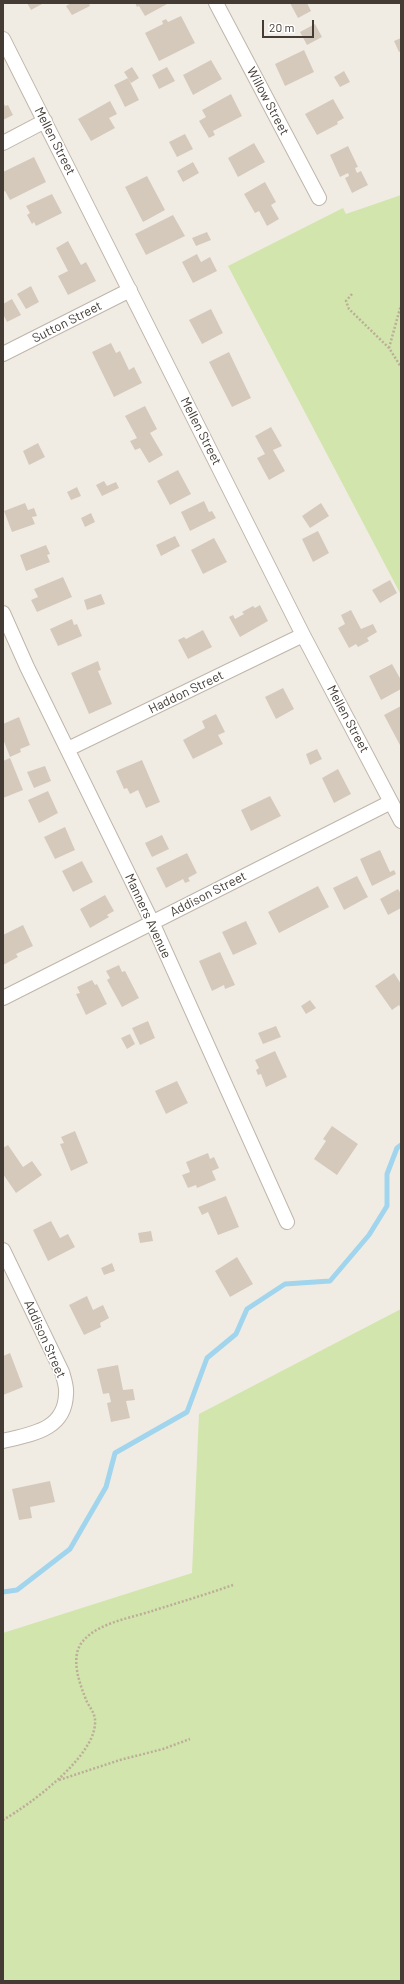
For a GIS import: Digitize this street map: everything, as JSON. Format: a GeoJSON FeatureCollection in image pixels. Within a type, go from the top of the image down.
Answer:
{"type":"FeatureCollection","features":[{"type":"Feature","properties":{"kind":"street","name":"Willow Street"},"geometry":{"type":"LineString","coordinates":[[216,3],[319,198]]}},
{"type":"Feature","properties":{"kind":"street","name":"Mellen Street"},"geometry":{"type":"LineString","coordinates":[[3,39],[303,635],[401,821]]}},
{"type":"Feature","properties":{"kind":"street"},"geometry":{"type":"LineString","coordinates":[[3,143],[45,121]]}},
{"type":"Feature","properties":{"kind":"street","name":"Sutton Street"},"geometry":{"type":"LineString","coordinates":[[3,354],[130,290]]}},
{"type":"Feature","properties":{"kind":"street","name":"Manners Avenue"},"geometry":{"type":"LineString","coordinates":[[3,613],[27,667],[152,922],[287,1222]]}},
{"type":"Feature","properties":{"kind":"street","name":"Haddon Street"},"geometry":{"type":"LineString","coordinates":[[68,749],[303,635]]}},
{"type":"Feature","properties":{"kind":"street","name":"Addison Street"},"geometry":{"type":"LineString","coordinates":[[3,998],[391,802]]}},
{"type":"Feature","properties":{"kind":"street","name":"Addison Street"},"geometry":{"type":"LineString","coordinates":[[3,1250],[62,1372],[66,1393],[64,1410],[51,1426],[33,1434],[3,1441]]}},
{"type":"Feature","properties":{"kind":"path"},"geometry":{"type":"LineString","coordinates":[[352,294],[346,301],[348,309],[389,348],[401,367]]}},
{"type":"Feature","properties":{"kind":"path"},"geometry":{"type":"LineString","coordinates":[[389,348],[401,305]]}},
{"type":"Feature","properties":{"kind":"path"},"geometry":{"type":"LineString","coordinates":[[3,1820],[72,1767],[91,1740],[95,1728],[95,1716],[79,1683],[77,1661],[78,1648],[82,1642],[90,1634],[114,1623],[233,1585]]}},
{"type":"Feature","properties":{"kind":"path"},"geometry":{"type":"LineString","coordinates":[[56,1780],[120,1760],[163,1749],[190,1739]]}},
{"type":"Feature","properties":{"kind":"green space"},"geometry":{"type":"Polygon","coordinates":[[[401,195],[401,595],[228,266],[343,208],[346,214],[401,195]]]}},
{"type":"Feature","properties":{"kind":"green space"},"geometry":{"type":"Polygon","coordinates":[[[401,1309],[401,1981],[3,1981],[3,1633],[192,1573],[199,1414],[401,1309]]]}},
{"type":"Feature","properties":{"kind":"building"},"geometry":{"type":"Polygon","coordinates":[[[27,3],[44,3],[31,10],[27,3]]]}},
{"type":"Feature","properties":{"kind":"building"},"geometry":{"type":"Polygon","coordinates":[[[71,3],[89,3],[90,6],[72,15],[66,6],[71,3]]]}},
{"type":"Feature","properties":{"kind":"building"},"geometry":{"type":"Polygon","coordinates":[[[135,3],[169,3],[145,16],[139,6],[137,7],[135,3]]]}},
{"type":"Feature","properties":{"kind":"building"},"geometry":{"type":"Polygon","coordinates":[[[290,3],[307,3],[311,11],[298,18],[290,3]]]}},
{"type":"Feature","properties":{"kind":"building"},"geometry":{"type":"Polygon","coordinates":[[[181,16],[195,43],[159,61],[145,33],[163,24],[162,21],[166,19],[168,22],[181,16]]]}},
{"type":"Feature","properties":{"kind":"building"},"geometry":{"type":"Polygon","coordinates":[[[315,24],[322,37],[307,45],[300,32],[315,24]]]}},
{"type":"Feature","properties":{"kind":"building"},"geometry":{"type":"Polygon","coordinates":[[[401,38],[401,51],[399,52],[394,41],[401,38]]]}},
{"type":"Feature","properties":{"kind":"building"},"geometry":{"type":"Polygon","coordinates":[[[304,50],[314,72],[285,86],[275,64],[304,50]]]}},
{"type":"Feature","properties":{"kind":"building"},"geometry":{"type":"Polygon","coordinates":[[[211,60],[222,79],[193,95],[183,75],[211,60]]]}},
{"type":"Feature","properties":{"kind":"building"},"geometry":{"type":"Polygon","coordinates":[[[132,67],[139,78],[131,83],[124,72],[132,67]]]}},
{"type":"Feature","properties":{"kind":"building"},"geometry":{"type":"Polygon","coordinates":[[[167,67],[175,81],[159,89],[152,75],[167,67]]]}},
{"type":"Feature","properties":{"kind":"building"},"geometry":{"type":"Polygon","coordinates":[[[344,71],[350,82],[340,87],[334,77],[344,71]]]}},
{"type":"Feature","properties":{"kind":"building"},"geometry":{"type":"Polygon","coordinates":[[[128,78],[139,100],[125,107],[114,85],[128,78]]]}},
{"type":"Feature","properties":{"kind":"building"},"geometry":{"type":"Polygon","coordinates":[[[231,94],[242,116],[213,131],[215,135],[209,138],[199,121],[206,117],[202,110],[231,94]]]}},
{"type":"Feature","properties":{"kind":"building"},"geometry":{"type":"Polygon","coordinates":[[[333,99],[344,118],[337,122],[338,124],[317,135],[305,114],[333,99]]]}},
{"type":"Feature","properties":{"kind":"building"},"geometry":{"type":"Polygon","coordinates":[[[110,101],[117,114],[109,118],[115,128],[91,141],[78,119],[110,101]]]}},
{"type":"Feature","properties":{"kind":"building"},"geometry":{"type":"Polygon","coordinates":[[[3,102],[5,106],[8,105],[13,115],[3,120],[3,102]]]}},
{"type":"Feature","properties":{"kind":"building"},"geometry":{"type":"Polygon","coordinates":[[[185,134],[193,149],[177,157],[169,142],[185,134]]]}},
{"type":"Feature","properties":{"kind":"building"},"geometry":{"type":"Polygon","coordinates":[[[254,143],[265,162],[238,177],[228,158],[254,143]]]}},
{"type":"Feature","properties":{"kind":"building"},"geometry":{"type":"Polygon","coordinates":[[[348,146],[358,167],[355,168],[357,173],[361,171],[368,185],[352,193],[345,178],[349,176],[348,173],[340,177],[330,155],[348,146]]]}},
{"type":"Feature","properties":{"kind":"building"},"geometry":{"type":"Polygon","coordinates":[[[34,157],[46,182],[10,200],[5,191],[3,192],[3,172],[34,157]]]}},
{"type":"Feature","properties":{"kind":"building"},"geometry":{"type":"Polygon","coordinates":[[[193,162],[199,173],[183,182],[177,171],[193,162]]]}},
{"type":"Feature","properties":{"kind":"building"},"geometry":{"type":"Polygon","coordinates":[[[147,176],[165,210],[143,222],[125,187],[147,176]]]}},
{"type":"Feature","properties":{"kind":"building"},"geometry":{"type":"Polygon","coordinates":[[[265,182],[276,202],[271,205],[279,219],[267,226],[259,211],[255,213],[244,194],[265,182]]]}},
{"type":"Feature","properties":{"kind":"building"},"geometry":{"type":"Polygon","coordinates":[[[52,194],[62,213],[36,226],[34,222],[32,224],[27,215],[30,213],[26,206],[52,194]]]}},
{"type":"Feature","properties":{"kind":"building"},"geometry":{"type":"Polygon","coordinates":[[[173,215],[185,236],[146,255],[135,234],[173,215]]]}},
{"type":"Feature","properties":{"kind":"building"},"geometry":{"type":"Polygon","coordinates":[[[207,232],[211,240],[196,246],[192,238],[207,232]]]}},
{"type":"Feature","properties":{"kind":"building"},"geometry":{"type":"Polygon","coordinates":[[[68,241],[81,265],[86,262],[96,281],[68,295],[58,276],[68,271],[56,248],[68,241]]]}},
{"type":"Feature","properties":{"kind":"building"},"geometry":{"type":"Polygon","coordinates":[[[197,254],[201,262],[210,257],[217,271],[193,283],[182,262],[197,254]]]}},
{"type":"Feature","properties":{"kind":"building"},"geometry":{"type":"Polygon","coordinates":[[[31,286],[39,302],[26,309],[17,294],[31,286]]]}},
{"type":"Feature","properties":{"kind":"building"},"geometry":{"type":"Polygon","coordinates":[[[12,299],[21,315],[7,322],[3,314],[3,304],[12,299]]]}},
{"type":"Feature","properties":{"kind":"building"},"geometry":{"type":"Polygon","coordinates":[[[211,309],[223,333],[202,344],[189,320],[211,309]]]}},
{"type":"Feature","properties":{"kind":"building"},"geometry":{"type":"Polygon","coordinates":[[[111,343],[116,353],[120,351],[129,370],[134,367],[142,383],[114,397],[92,352],[111,343]]]}},
{"type":"Feature","properties":{"kind":"building"},"geometry":{"type":"Polygon","coordinates":[[[229,352],[251,398],[232,407],[209,362],[229,352]]]}},
{"type":"Feature","properties":{"kind":"building"},"geometry":{"type":"Polygon","coordinates":[[[145,406],[157,429],[150,433],[163,455],[149,463],[140,448],[135,450],[130,441],[137,438],[125,416],[145,406]]]}},
{"type":"Feature","properties":{"kind":"building"},"geometry":{"type":"Polygon","coordinates":[[[271,427],[282,446],[273,450],[285,471],[269,480],[257,458],[265,454],[255,436],[271,427]]]}},
{"type":"Feature","properties":{"kind":"building"},"geometry":{"type":"Polygon","coordinates":[[[38,443],[45,457],[29,465],[23,451],[38,443]]]}},
{"type":"Feature","properties":{"kind":"building"},"geometry":{"type":"Polygon","coordinates":[[[178,470],[191,494],[170,505],[157,481],[178,470]]]}},
{"type":"Feature","properties":{"kind":"building"},"geometry":{"type":"Polygon","coordinates":[[[104,481],[107,486],[116,482],[119,488],[102,496],[96,485],[104,481]]]}},
{"type":"Feature","properties":{"kind":"building"},"geometry":{"type":"Polygon","coordinates":[[[77,487],[81,496],[71,500],[67,492],[77,487]]]}},
{"type":"Feature","properties":{"kind":"building"},"geometry":{"type":"Polygon","coordinates":[[[204,501],[209,512],[212,511],[216,518],[190,531],[181,512],[204,501]]]}},
{"type":"Feature","properties":{"kind":"building"},"geometry":{"type":"Polygon","coordinates":[[[25,503],[28,510],[34,508],[37,516],[32,517],[35,524],[12,532],[4,511],[25,503]]]}},
{"type":"Feature","properties":{"kind":"building"},"geometry":{"type":"Polygon","coordinates":[[[321,503],[329,516],[310,528],[302,516],[321,503]]]}},
{"type":"Feature","properties":{"kind":"building"},"geometry":{"type":"Polygon","coordinates":[[[91,513],[95,522],[85,527],[81,518],[91,513]]]}},
{"type":"Feature","properties":{"kind":"building"},"geometry":{"type":"Polygon","coordinates":[[[318,531],[329,553],[313,562],[302,539],[318,531]]]}},
{"type":"Feature","properties":{"kind":"building"},"geometry":{"type":"Polygon","coordinates":[[[175,536],[180,546],[161,556],[156,545],[175,536]]]}},
{"type":"Feature","properties":{"kind":"building"},"geometry":{"type":"Polygon","coordinates":[[[214,538],[227,562],[203,574],[191,550],[214,538]]]}},
{"type":"Feature","properties":{"kind":"building"},"geometry":{"type":"Polygon","coordinates":[[[46,545],[50,554],[47,555],[50,562],[26,571],[20,555],[46,545]]]}},
{"type":"Feature","properties":{"kind":"building"},"geometry":{"type":"Polygon","coordinates":[[[63,577],[72,597],[37,612],[31,600],[38,597],[34,589],[63,577]]]}},
{"type":"Feature","properties":{"kind":"building"},"geometry":{"type":"Polygon","coordinates":[[[390,580],[397,593],[380,603],[372,590],[390,580]]]}},
{"type":"Feature","properties":{"kind":"building"},"geometry":{"type":"Polygon","coordinates":[[[101,594],[105,604],[87,610],[84,600],[101,594]]]}},
{"type":"Feature","properties":{"kind":"building"},"geometry":{"type":"Polygon","coordinates":[[[260,605],[268,621],[240,637],[229,617],[233,615],[235,619],[244,614],[242,612],[253,606],[255,608],[260,605]]]}},
{"type":"Feature","properties":{"kind":"building"},"geometry":{"type":"Polygon","coordinates":[[[351,610],[361,629],[373,624],[377,632],[367,638],[369,641],[358,647],[356,644],[349,648],[338,628],[345,624],[341,615],[351,610]]]}},
{"type":"Feature","properties":{"kind":"building"},"geometry":{"type":"Polygon","coordinates":[[[72,619],[74,625],[77,624],[82,636],[58,646],[50,629],[72,619]]]}},
{"type":"Feature","properties":{"kind":"building"},"geometry":{"type":"Polygon","coordinates":[[[203,630],[212,647],[188,659],[178,640],[184,637],[186,639],[203,630]]]}},
{"type":"Feature","properties":{"kind":"building"},"geometry":{"type":"Polygon","coordinates":[[[98,661],[101,670],[98,671],[112,704],[89,714],[71,673],[98,661]]]}},
{"type":"Feature","properties":{"kind":"building"},"geometry":{"type":"Polygon","coordinates":[[[392,664],[401,680],[401,689],[381,700],[369,676],[392,664]]]}},
{"type":"Feature","properties":{"kind":"building"},"geometry":{"type":"Polygon","coordinates":[[[283,688],[294,709],[276,719],[265,697],[283,688]]]}},
{"type":"Feature","properties":{"kind":"building"},"geometry":{"type":"Polygon","coordinates":[[[401,706],[401,747],[384,715],[401,706]]]}},
{"type":"Feature","properties":{"kind":"building"},"geometry":{"type":"Polygon","coordinates":[[[216,714],[225,732],[218,735],[223,744],[193,759],[183,740],[205,728],[202,721],[216,714]]]}},
{"type":"Feature","properties":{"kind":"building"},"geometry":{"type":"Polygon","coordinates":[[[19,717],[30,745],[20,749],[21,752],[10,757],[3,739],[3,724],[19,717]]]}},
{"type":"Feature","properties":{"kind":"building"},"geometry":{"type":"Polygon","coordinates":[[[317,749],[322,759],[310,765],[306,754],[317,749]]]}},
{"type":"Feature","properties":{"kind":"building"},"geometry":{"type":"Polygon","coordinates":[[[10,758],[23,790],[3,798],[3,761],[10,758]]]}},
{"type":"Feature","properties":{"kind":"building"},"geometry":{"type":"Polygon","coordinates":[[[142,760],[160,802],[146,808],[138,790],[130,794],[127,788],[124,789],[116,771],[142,760]]]}},
{"type":"Feature","properties":{"kind":"building"},"geometry":{"type":"Polygon","coordinates":[[[45,766],[51,781],[34,788],[27,772],[45,766]]]}},
{"type":"Feature","properties":{"kind":"building"},"geometry":{"type":"Polygon","coordinates":[[[338,769],[351,794],[334,803],[322,778],[338,769]]]}},
{"type":"Feature","properties":{"kind":"building"},"geometry":{"type":"Polygon","coordinates":[[[48,791],[58,813],[39,823],[28,800],[48,791]]]}},
{"type":"Feature","properties":{"kind":"building"},"geometry":{"type":"Polygon","coordinates":[[[270,796],[281,816],[251,831],[241,810],[270,796]]]}},
{"type":"Feature","properties":{"kind":"building"},"geometry":{"type":"Polygon","coordinates":[[[65,827],[75,850],[55,859],[44,837],[65,827]]]}},
{"type":"Feature","properties":{"kind":"building"},"geometry":{"type":"Polygon","coordinates":[[[162,835],[169,849],[152,857],[145,843],[162,835]]]}},
{"type":"Feature","properties":{"kind":"building"},"geometry":{"type":"Polygon","coordinates":[[[380,850],[390,872],[394,870],[396,874],[372,886],[360,859],[380,850]]]}},
{"type":"Feature","properties":{"kind":"building"},"geometry":{"type":"Polygon","coordinates":[[[187,853],[197,873],[188,878],[190,881],[185,883],[183,879],[166,888],[156,868],[187,853]]]}},
{"type":"Feature","properties":{"kind":"building"},"geometry":{"type":"Polygon","coordinates":[[[82,861],[93,882],[73,892],[62,871],[82,861]]]}},
{"type":"Feature","properties":{"kind":"building"},"geometry":{"type":"Polygon","coordinates":[[[357,876],[368,897],[344,910],[333,888],[357,876]]]}},
{"type":"Feature","properties":{"kind":"building"},"geometry":{"type":"Polygon","coordinates":[[[318,886],[329,907],[279,933],[268,912],[318,886]]]}},
{"type":"Feature","properties":{"kind":"building"},"geometry":{"type":"Polygon","coordinates":[[[398,889],[401,894],[401,908],[388,915],[380,899],[398,889]]]}},
{"type":"Feature","properties":{"kind":"building"},"geometry":{"type":"Polygon","coordinates":[[[105,895],[114,911],[107,915],[109,917],[90,928],[80,909],[105,895]]]}},
{"type":"Feature","properties":{"kind":"building"},"geometry":{"type":"Polygon","coordinates":[[[246,921],[257,944],[233,955],[222,932],[246,921]]]}},
{"type":"Feature","properties":{"kind":"building"},"geometry":{"type":"Polygon","coordinates":[[[23,925],[33,946],[16,954],[18,957],[3,965],[3,935],[23,925]]]}},
{"type":"Feature","properties":{"kind":"building"},"geometry":{"type":"Polygon","coordinates":[[[220,952],[235,985],[225,989],[224,985],[212,991],[199,961],[220,952]]]}},
{"type":"Feature","properties":{"kind":"building"},"geometry":{"type":"Polygon","coordinates":[[[119,965],[122,972],[125,971],[139,998],[122,1007],[107,980],[110,978],[106,971],[119,965]]]}},
{"type":"Feature","properties":{"kind":"building"},"geometry":{"type":"Polygon","coordinates":[[[394,973],[401,984],[401,1009],[399,1005],[392,1010],[375,986],[394,973]]]}},
{"type":"Feature","properties":{"kind":"building"},"geometry":{"type":"Polygon","coordinates":[[[92,980],[95,985],[97,984],[107,1004],[86,1015],[76,994],[80,993],[77,987],[92,980]]]}},
{"type":"Feature","properties":{"kind":"building"},"geometry":{"type":"Polygon","coordinates":[[[310,1000],[316,1008],[306,1014],[301,1006],[310,1000]]]}},
{"type":"Feature","properties":{"kind":"building"},"geometry":{"type":"Polygon","coordinates":[[[148,1021],[155,1038],[140,1045],[132,1028],[148,1021]]]}},
{"type":"Feature","properties":{"kind":"building"},"geometry":{"type":"Polygon","coordinates":[[[276,1026],[281,1037],[263,1044],[258,1033],[276,1026]]]}},
{"type":"Feature","properties":{"kind":"building"},"geometry":{"type":"Polygon","coordinates":[[[130,1034],[135,1044],[127,1049],[121,1038],[130,1034]]]}},
{"type":"Feature","properties":{"kind":"building"},"geometry":{"type":"Polygon","coordinates":[[[275,1051],[287,1077],[266,1087],[261,1074],[258,1075],[256,1070],[259,1068],[255,1060],[275,1051]]]}},
{"type":"Feature","properties":{"kind":"building"},"geometry":{"type":"Polygon","coordinates":[[[177,1081],[188,1103],[166,1114],[155,1091],[177,1081]]]}},
{"type":"Feature","properties":{"kind":"building"},"geometry":{"type":"Polygon","coordinates":[[[332,1126],[358,1144],[337,1175],[314,1159],[326,1141],[323,1139],[332,1126]]]}},
{"type":"Feature","properties":{"kind":"building"},"geometry":{"type":"Polygon","coordinates":[[[75,1131],[88,1163],[71,1171],[60,1144],[64,1143],[61,1137],[75,1131]]]}},
{"type":"Feature","properties":{"kind":"building"},"geometry":{"type":"Polygon","coordinates":[[[8,1145],[23,1167],[32,1161],[42,1175],[16,1193],[3,1174],[3,1148],[8,1145]]]}},
{"type":"Feature","properties":{"kind":"building"},"geometry":{"type":"Polygon","coordinates":[[[208,1153],[210,1159],[214,1157],[219,1168],[212,1171],[216,1180],[197,1188],[196,1185],[188,1188],[182,1175],[190,1172],[186,1162],[208,1153]]]}},
{"type":"Feature","properties":{"kind":"building"},"geometry":{"type":"Polygon","coordinates":[[[226,1196],[239,1227],[218,1235],[208,1212],[202,1215],[198,1207],[226,1196]]]}},
{"type":"Feature","properties":{"kind":"building"},"geometry":{"type":"Polygon","coordinates":[[[51,1221],[60,1238],[68,1234],[75,1247],[48,1261],[33,1230],[51,1221]]]}},
{"type":"Feature","properties":{"kind":"building"},"geometry":{"type":"Polygon","coordinates":[[[151,1231],[153,1241],[140,1243],[138,1233],[151,1231]]]}},
{"type":"Feature","properties":{"kind":"building"},"geometry":{"type":"Polygon","coordinates":[[[237,1257],[253,1284],[230,1297],[215,1271],[237,1257]]]}},
{"type":"Feature","properties":{"kind":"building"},"geometry":{"type":"Polygon","coordinates":[[[112,1263],[115,1271],[104,1275],[101,1268],[112,1263]]]}},
{"type":"Feature","properties":{"kind":"building"},"geometry":{"type":"Polygon","coordinates":[[[87,1296],[93,1310],[103,1305],[109,1318],[100,1323],[101,1327],[84,1335],[69,1305],[87,1296]]]}},
{"type":"Feature","properties":{"kind":"building"},"geometry":{"type":"Polygon","coordinates":[[[10,1353],[23,1387],[3,1395],[3,1356],[10,1353]]]}},
{"type":"Feature","properties":{"kind":"building"},"geometry":{"type":"Polygon","coordinates":[[[118,1365],[123,1390],[133,1389],[135,1400],[126,1401],[130,1418],[111,1422],[107,1403],[111,1402],[109,1393],[103,1394],[97,1369],[118,1365]]]}},
{"type":"Feature","properties":{"kind":"building"},"geometry":{"type":"Polygon","coordinates":[[[50,1481],[55,1502],[30,1507],[32,1518],[19,1520],[12,1489],[50,1481]]]}},
{"type":"Feature","properties":{"kind":"waterway"},"geometry":{"type":"LineString","coordinates":[[3,1592],[17,1590],[70,1549],[106,1487],[115,1453],[187,1412],[207,1358],[236,1334],[247,1309],[285,1284],[330,1281],[369,1235],[387,1206],[387,1174],[397,1148],[401,1145]]}}]}
